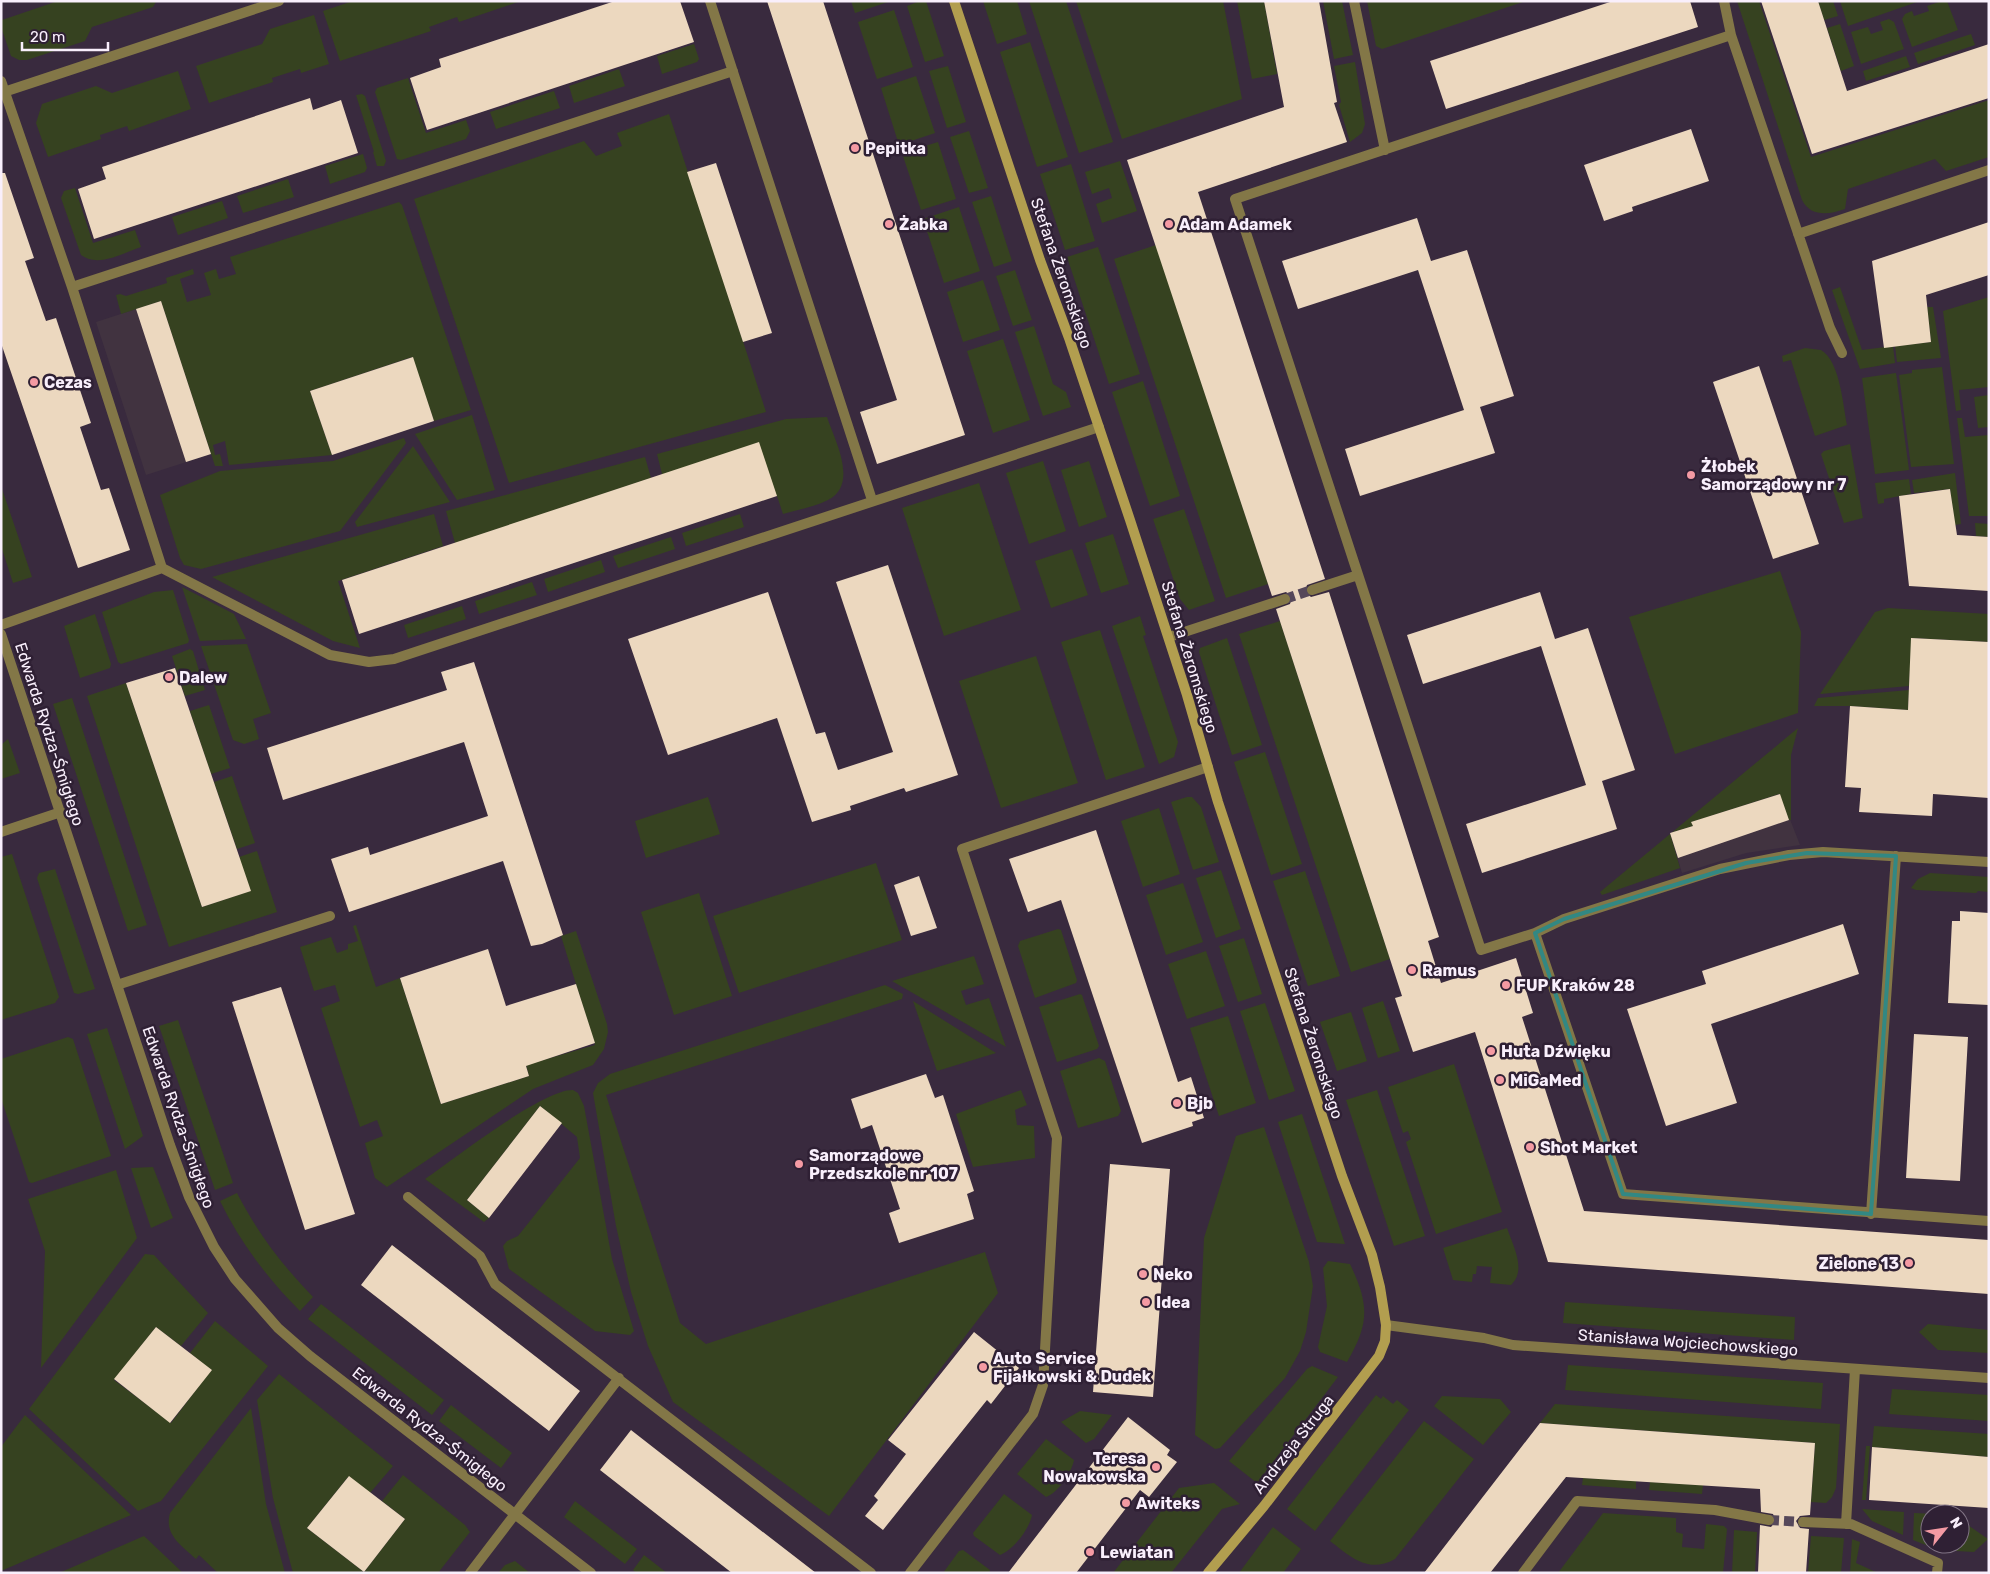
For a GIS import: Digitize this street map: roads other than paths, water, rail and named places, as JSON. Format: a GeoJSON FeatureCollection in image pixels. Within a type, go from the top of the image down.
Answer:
{"type":"FeatureCollection","features":[{"type":"Feature","properties":{"kind":"street"},"geometry":{"type":"LineString","coordinates":[[279,1],[2,89],[72,287],[162,568],[330,655],[369,662],[394,659],[872,500],[1099,427]]}},
{"type":"Feature","properties":{"kind":"street"},"geometry":{"type":"LineString","coordinates":[[710,1],[872,500]]}},
{"type":"Feature","properties":{"kind":"street","name":"Stefana Żeromskiego"},"geometry":{"type":"LineString","coordinates":[[954,1],[1040,260],[1099,427],[1339,1166],[1372,1255],[1380,1287],[1386,1325]]}},
{"type":"Feature","properties":{"kind":"street"},"geometry":{"type":"LineString","coordinates":[[1354,1],[1385,150]]}},
{"type":"Feature","properties":{"kind":"street"},"geometry":{"type":"LineString","coordinates":[[1724,1],[1730,36],[1830,328],[1842,354]]}},
{"type":"Feature","properties":{"kind":"street"},"geometry":{"type":"LineString","coordinates":[[1730,36],[1235,199],[1481,950],[1535,933],[1564,919],[1746,863],[1807,853],[1989,862]]}},
{"type":"Feature","properties":{"kind":"street"},"geometry":{"type":"LineString","coordinates":[[72,287],[733,71]]}},
{"type":"Feature","properties":{"kind":"street"},"geometry":{"type":"LineString","coordinates":[[1798,234],[1989,170]]}},
{"type":"Feature","properties":{"kind":"street"},"geometry":{"type":"LineString","coordinates":[[1,625],[162,568]]}},
{"type":"Feature","properties":{"kind":"street"},"geometry":{"type":"LineString","coordinates":[[1312,590],[1358,575]]}},
{"type":"Feature","properties":{"kind":"street"},"geometry":{"type":"LineString","coordinates":[[1168,637],[1285,599]]}},
{"type":"Feature","properties":{"kind":"street","name":"Edwarda Rydza-Śmigłego"},"geometry":{"type":"LineString","coordinates":[[1,634],[189,1197],[204,1230],[235,1279],[278,1328],[310,1356],[591,1573]]}},
{"type":"Feature","properties":{"kind":"street"},"geometry":{"type":"LineString","coordinates":[[910,1573],[1033,1414],[1043,1385],[1057,1138],[962,849],[1208,767]]}},
{"type":"Feature","properties":{"kind":"street"},"geometry":{"type":"LineString","coordinates":[[1,832],[61,812]]}},
{"type":"Feature","properties":{"kind":"street"},"geometry":{"type":"LineString","coordinates":[[1871,1214],[1896,856]]}},
{"type":"Feature","properties":{"kind":"street"},"geometry":{"type":"LineString","coordinates":[[117,985],[330,916]]}},
{"type":"Feature","properties":{"kind":"street"},"geometry":{"type":"LineString","coordinates":[[1535,933],[1623,1194],[1871,1214],[1989,1221]]}},
{"type":"Feature","properties":{"kind":"street"},"geometry":{"type":"LineString","coordinates":[[408,1197],[480,1256],[495,1284],[871,1573]]}},
{"type":"Feature","properties":{"kind":"street","name":"Stanisława Wojciechowskiego"},"geometry":{"type":"LineString","coordinates":[[1386,1325],[1484,1338],[1513,1345],[1989,1378]]}},
{"type":"Feature","properties":{"kind":"street","name":"Andrzeja Struga"},"geometry":{"type":"LineString","coordinates":[[1208,1573],[1264,1506],[1372,1366],[1383,1349],[1386,1325]]}},
{"type":"Feature","properties":{"kind":"street"},"geometry":{"type":"LineString","coordinates":[[1846,1524],[1855,1369]]}},
{"type":"Feature","properties":{"kind":"street"},"geometry":{"type":"LineString","coordinates":[[470,1573],[619,1378]]}},
{"type":"Feature","properties":{"kind":"street"},"geometry":{"type":"LineString","coordinates":[[1523,1573],[1577,1501],[1715,1510],[1769,1520]]}},
{"type":"Feature","properties":{"kind":"street"},"geometry":{"type":"LineString","coordinates":[[1803,1522],[1846,1524],[1938,1563],[1938,1573]]}},
{"type":"Feature","properties":{"kind":"tunnel"},"geometry":{"type":"LineString","coordinates":[[1285,599],[1312,590]]}},
{"type":"Feature","properties":{"kind":"tunnel"},"geometry":{"type":"LineString","coordinates":[[1769,1520],[1803,1522]]}},
{"type":"Feature","properties":{"kind":"place","name":"Pepitka"},"geometry":{"type":"Point","coordinates":[855,148]}},
{"type":"Feature","properties":{"kind":"place","name":"Żabka"},"geometry":{"type":"Point","coordinates":[889,224]}},
{"type":"Feature","properties":{"kind":"place","name":"Adam Adamek"},"geometry":{"type":"Point","coordinates":[1169,224]}},
{"type":"Feature","properties":{"kind":"place","name":"Cezas"},"geometry":{"type":"Point","coordinates":[34,382]}},
{"type":"Feature","properties":{"kind":"place","name":"Żłobek Samorządowy nr 7"},"geometry":{"type":"Point","coordinates":[1691,475]}},
{"type":"Feature","properties":{"kind":"place","name":"Dalew"},"geometry":{"type":"Point","coordinates":[169,677]}},
{"type":"Feature","properties":{"kind":"place","name":"Ramus"},"geometry":{"type":"Point","coordinates":[1412,970]}},
{"type":"Feature","properties":{"kind":"place","name":"FUP Kraków 28"},"geometry":{"type":"Point","coordinates":[1506,985]}},
{"type":"Feature","properties":{"kind":"place","name":"Huta Dźwięku"},"geometry":{"type":"Point","coordinates":[1491,1051]}},
{"type":"Feature","properties":{"kind":"place","name":"MiGaMed"},"geometry":{"type":"Point","coordinates":[1500,1080]}},
{"type":"Feature","properties":{"kind":"place","name":"Bjb"},"geometry":{"type":"Point","coordinates":[1177,1103]}},
{"type":"Feature","properties":{"kind":"place","name":"Shot Market"},"geometry":{"type":"Point","coordinates":[1530,1147]}},
{"type":"Feature","properties":{"kind":"place","name":"Samorządowe Przedszkole nr 107"},"geometry":{"type":"Point","coordinates":[799,1164]}},
{"type":"Feature","properties":{"kind":"place","name":"Zielone 13"},"geometry":{"type":"Point","coordinates":[1909,1263]}},
{"type":"Feature","properties":{"kind":"place","name":"Neko"},"geometry":{"type":"Point","coordinates":[1143,1274]}},
{"type":"Feature","properties":{"kind":"place","name":"Idea"},"geometry":{"type":"Point","coordinates":[1146,1302]}},
{"type":"Feature","properties":{"kind":"place","name":"Auto Service Fijałkowski & Dudek"},"geometry":{"type":"Point","coordinates":[983,1367]}},
{"type":"Feature","properties":{"kind":"place","name":"Teresa Nowakowska"},"geometry":{"type":"Point","coordinates":[1156,1467]}},
{"type":"Feature","properties":{"kind":"place","name":"Awiteks"},"geometry":{"type":"Point","coordinates":[1126,1503]}},
{"type":"Feature","properties":{"kind":"place","name":"Lewiatan"},"geometry":{"type":"Point","coordinates":[1090,1552]}}]}
